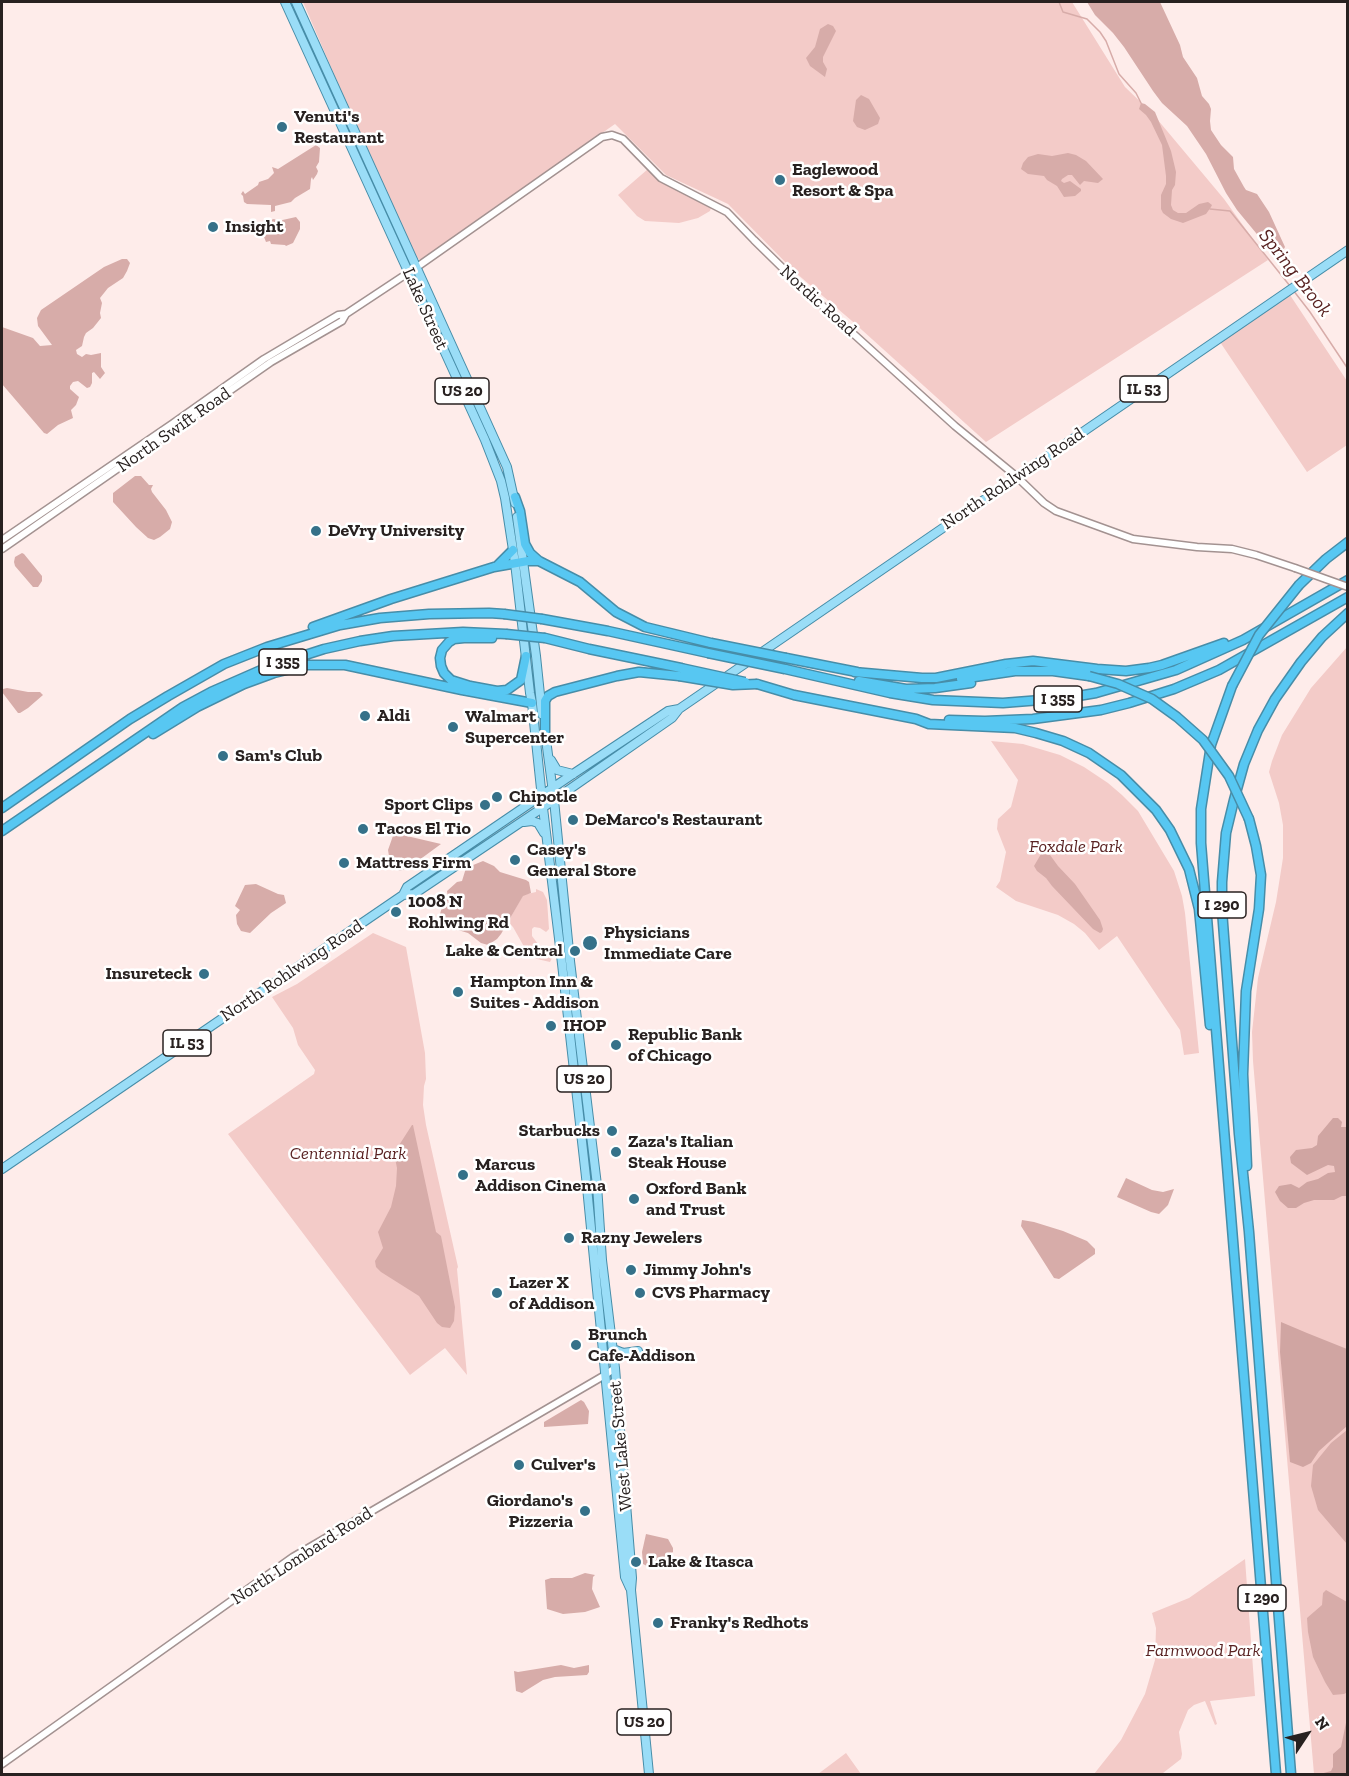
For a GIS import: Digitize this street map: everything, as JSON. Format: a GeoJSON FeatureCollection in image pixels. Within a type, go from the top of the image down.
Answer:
{"type":"FeatureCollection","features":[{"type":"Feature","properties":{"kind":"highway"},"geometry":{"type":"LineString","coordinates":[[515,497],[520,511],[525,544],[530,553],[539,561],[580,582],[616,612],[645,627],[711,643],[915,683],[945,682],[999,673],[1060,671],[1089,675],[1118,684],[1152,699],[1203,740],[1229,776],[1249,819],[1261,875],[1259,909],[1245,1003],[1243,1074],[1249,1232]]}},
{"type":"Feature","properties":{"kind":"highway","name":"I 290"},"geometry":{"type":"LineString","coordinates":[[1276,1774],[1204,886],[1201,809],[1211,745],[1232,686],[1243,663],[1259,635],[1299,585],[1347,542]]}},
{"type":"Feature","properties":{"kind":"highway"},"geometry":{"type":"LineString","coordinates":[[494,567],[513,550]]}},
{"type":"Feature","properties":{"kind":"highway"},"geometry":{"type":"LineString","coordinates":[[236,659],[267,642],[391,599],[494,567],[539,561]]}},
{"type":"Feature","properties":{"kind":"highway","name":"I 355"},"geometry":{"type":"LineString","coordinates":[[2,808],[130,719],[200,676],[280,642],[340,625],[380,618],[429,614],[504,614],[542,619],[608,631],[890,693],[933,700],[1003,703],[1096,693],[1176,670],[1225,649],[1347,580]]}},
{"type":"Feature","properties":{"kind":"highway","name":"I 355"},"geometry":{"type":"LineString","coordinates":[[2,831],[183,707],[211,692],[268,667],[324,649],[360,641],[404,635],[463,632],[545,640],[733,685],[759,684],[794,695],[916,719],[1014,721],[1063,716],[1128,703],[1192,682],[1233,663],[1347,597]]}},
{"type":"Feature","properties":{"kind":"highway","name":"I 290"},"geometry":{"type":"LineString","coordinates":[[1292,1774],[1221,910],[1222,872],[1226,833],[1244,764],[1258,730],[1275,699],[1312,648],[1347,613]]}},
{"type":"Feature","properties":{"kind":"highway"},"geometry":{"type":"LineString","coordinates":[[854,672],[936,678],[1033,661],[1111,670],[1140,670],[1215,647],[1277,621]]}},
{"type":"Feature","properties":{"kind":"highway"},"geometry":{"type":"LineString","coordinates":[[506,636],[454,639],[446,645],[441,654],[442,670],[451,680],[470,686],[502,691],[512,688],[521,680],[526,656]]}},
{"type":"Feature","properties":{"kind":"highway"},"geometry":{"type":"LineString","coordinates":[[86,774],[214,698],[274,673],[307,665],[345,665],[532,703]]}},
{"type":"Feature","properties":{"kind":"highway"},"geometry":{"type":"LineString","coordinates":[[545,736],[545,701],[555,692],[639,672],[680,672]]}},
{"type":"Feature","properties":{"kind":"highway"},"geometry":{"type":"LineString","coordinates":[[826,680],[847,679],[918,689],[952,687],[1030,672]]}},
{"type":"Feature","properties":{"kind":"highway"},"geometry":{"type":"LineString","coordinates":[[916,719],[928,724],[1036,732],[1063,741],[1089,753],[1121,774],[1156,810],[1181,851],[1195,888],[1218,1108],[1225,1153]]}},
{"type":"Feature","properties":{"kind":"main road","name":"Lake Street"},"geometry":{"type":"LineString","coordinates":[[285,2],[497,468],[505,498],[513,550],[519,563],[554,800]]}},
{"type":"Feature","properties":{"kind":"main road","name":"Lake Street"},"geometry":{"type":"LineString","coordinates":[[296,2],[507,467],[515,497],[526,656],[543,808]]}},
{"type":"Feature","properties":{"kind":"main road","name":"North Rohlwing Road"},"geometry":{"type":"LineString","coordinates":[[2,1169],[404,895],[414,894],[543,808],[672,718],[679,709],[1347,250]]}},
{"type":"Feature","properties":{"kind":"main road"},"geometry":{"type":"LineString","coordinates":[[532,703],[537,693],[538,683]]}},
{"type":"Feature","properties":{"kind":"main road","name":"North Rohlwing Road"},"geometry":{"type":"LineString","coordinates":[[404,895],[407,887],[573,774],[668,711],[679,709]]}},
{"type":"Feature","properties":{"kind":"main road"},"geometry":{"type":"LineString","coordinates":[[548,751],[557,770],[573,774]]}},
{"type":"Feature","properties":{"kind":"main road","name":"West Lake Street"},"geometry":{"type":"LineString","coordinates":[[554,800],[615,1368],[631,1590],[649,1774]]}},
{"type":"Feature","properties":{"kind":"main road","name":"West Lake Street"},"geometry":{"type":"LineString","coordinates":[[543,808],[586,1177],[625,1577],[631,1590]]}},
{"type":"Feature","properties":{"kind":"main road"},"geometry":{"type":"LineString","coordinates":[[519,824],[538,822],[548,840]]}},
{"type":"Feature","properties":{"kind":"main road"},"geometry":{"type":"LineString","coordinates":[[613,1349],[622,1353],[638,1351]]}},
{"type":"Feature","properties":{"kind":"street","name":"North Swift Road"},"geometry":{"type":"LineString","coordinates":[[2,540],[264,359],[338,315],[346,314],[602,137],[615,135]]}},
{"type":"Feature","properties":{"kind":"street","name":"Nordic Road"},"geometry":{"type":"LineString","coordinates":[[615,135],[623,139],[661,178],[727,212],[804,289],[955,426],[1056,511],[1133,539],[1232,549],[1256,555],[1347,587]]}},
{"type":"Feature","properties":{"kind":"street","name":"North Swift Road"},"geometry":{"type":"LineString","coordinates":[[2,549],[271,362],[342,321],[346,314]]}},
{"type":"Feature","properties":{"kind":"street","name":"North Lombard Road"},"geometry":{"type":"LineString","coordinates":[[2,1764],[293,1557],[615,1368]]}},
{"type":"Feature","properties":{"kind":"green space"},"geometry":{"type":"Polygon","coordinates":[[[303,2],[1072,2],[1125,87],[1152,113],[1224,199],[1268,260],[986,442],[796,273],[728,204],[666,175],[615,124],[421,260],[412,256],[303,2]]]}},
{"type":"Feature","properties":{"kind":"green space"},"geometry":{"type":"Polygon","coordinates":[[[648,169],[665,184],[707,204],[711,208],[710,211],[698,218],[679,223],[645,221],[637,216],[618,195],[648,169]]]}},
{"type":"Feature","properties":{"kind":"green space"},"geometry":{"type":"Polygon","coordinates":[[[1288,292],[1347,381],[1347,445],[1307,472],[1218,339],[1288,292]]]}},
{"type":"Feature","properties":{"kind":"green space"},"geometry":{"type":"Polygon","coordinates":[[[1347,647],[1347,1774],[1314,1774],[1252,1032],[1258,978],[1276,902],[1283,858],[1283,825],[1269,772],[1282,735],[1311,688],[1347,647]]]}},
{"type":"Feature","properties":{"kind":"green space","name":"Foxdale Park"},"geometry":{"type":"Polygon","coordinates":[[[991,741],[1023,744],[1060,755],[1108,783],[1138,811],[1174,871],[1182,896],[1199,1053],[1184,1055],[1180,1030],[1117,936],[1099,950],[1074,924],[1058,915],[1016,901],[996,887],[1000,881],[1006,852],[997,829],[998,819],[1011,807],[1018,780],[991,741]]]}},
{"type":"Feature","properties":{"kind":"green space"},"geometry":{"type":"Polygon","coordinates":[[[536,889],[543,892],[547,900],[549,929],[546,932],[534,927],[532,936],[538,944],[550,949],[552,958],[550,962],[537,959],[527,952],[508,922],[523,895],[536,892],[536,889]]]}},
{"type":"Feature","properties":{"kind":"green space","name":"Centennial Park"},"geometry":{"type":"Polygon","coordinates":[[[373,933],[406,947],[425,1053],[426,1079],[423,1105],[426,1125],[458,1267],[467,1375],[445,1348],[410,1375],[228,1134],[314,1074],[315,1070],[298,1045],[293,1028],[272,997],[297,984],[373,933]]]}},
{"type":"Feature","properties":{"kind":"green space","name":"Farmwood Park"},"geometry":{"type":"Polygon","coordinates":[[[1245,1559],[1255,1696],[1210,1701],[1217,1724],[1215,1725],[1205,1701],[1188,1710],[1179,1732],[1181,1759],[1163,1773],[1094,1774],[1121,1740],[1145,1694],[1155,1660],[1156,1628],[1152,1613],[1189,1598],[1245,1559]]]}},
{"type":"Feature","properties":{"kind":"green space"},"geometry":{"type":"Polygon","coordinates":[[[846,1753],[861,1774],[818,1774],[846,1753]]]}},
{"type":"Feature","properties":{"kind":"shaded area"},"geometry":{"type":"Polygon","coordinates":[[[1087,2],[1160,2],[1180,45],[1183,57],[1197,78],[1202,96],[1211,109],[1211,130],[1233,157],[1234,169],[1246,190],[1257,194],[1269,212],[1285,247],[1281,254],[1275,256],[1237,210],[1206,154],[1187,126],[1162,103],[1124,47],[1095,15],[1087,2]]]}},
{"type":"Feature","properties":{"kind":"shaded area"},"geometry":{"type":"Polygon","coordinates":[[[828,24],[836,31],[823,57],[827,69],[825,77],[810,66],[806,58],[815,47],[820,29],[828,24]]]}},
{"type":"Feature","properties":{"kind":"shaded area"},"geometry":{"type":"Polygon","coordinates":[[[861,95],[869,99],[880,118],[878,124],[865,130],[857,127],[853,121],[856,100],[861,95]]]}},
{"type":"Feature","properties":{"kind":"shaded area"},"geometry":{"type":"Polygon","coordinates":[[[1141,103],[1155,112],[1171,151],[1176,172],[1175,185],[1172,190],[1173,210],[1186,213],[1199,204],[1208,202],[1212,205],[1206,214],[1183,223],[1163,213],[1161,195],[1166,184],[1166,176],[1162,145],[1151,122],[1139,109],[1141,103]]]}},
{"type":"Feature","properties":{"kind":"shaded area"},"geometry":{"type":"Polygon","coordinates":[[[316,145],[320,148],[319,162],[316,167],[318,171],[313,180],[312,177],[311,179],[310,189],[291,202],[275,206],[275,211],[271,212],[271,205],[244,202],[241,194],[243,191],[245,194],[259,182],[268,179],[274,173],[272,167],[278,169],[316,145]]]}},
{"type":"Feature","properties":{"kind":"shaded area"},"geometry":{"type":"Polygon","coordinates":[[[1038,154],[1076,155],[1086,161],[1103,179],[1098,183],[1084,181],[1080,185],[1072,175],[1068,175],[1061,181],[1064,183],[1070,181],[1081,191],[1075,196],[1064,197],[1057,186],[1044,176],[1028,174],[1021,169],[1028,157],[1038,154]]]}},
{"type":"Feature","properties":{"kind":"shaded area"},"geometry":{"type":"Polygon","coordinates":[[[296,217],[300,222],[300,229],[293,243],[286,246],[271,244],[270,241],[266,242],[264,237],[255,235],[257,224],[274,219],[278,221],[296,217]]]}},
{"type":"Feature","properties":{"kind":"shaded area"},"geometry":{"type":"Polygon","coordinates":[[[127,259],[130,263],[127,271],[123,278],[108,288],[100,298],[101,318],[86,333],[82,346],[76,350],[77,354],[82,357],[86,354],[101,353],[101,367],[105,373],[100,379],[94,372],[92,373],[92,383],[87,388],[78,381],[73,382],[70,389],[79,397],[71,410],[73,418],[58,425],[47,434],[44,433],[2,384],[2,327],[33,338],[40,346],[52,345],[38,326],[37,318],[41,310],[104,267],[127,259]]]}},
{"type":"Feature","properties":{"kind":"shaded area"},"geometry":{"type":"Polygon","coordinates":[[[135,476],[141,476],[149,485],[153,485],[152,492],[172,522],[170,529],[154,540],[148,538],[136,527],[113,502],[113,493],[135,476]]]}},
{"type":"Feature","properties":{"kind":"shaded area"},"geometry":{"type":"Polygon","coordinates":[[[22,553],[42,576],[38,587],[33,587],[15,566],[15,557],[22,553]]]}},
{"type":"Feature","properties":{"kind":"shaded area"},"geometry":{"type":"Polygon","coordinates":[[[7,688],[40,692],[43,695],[18,713],[2,692],[7,688]]]}},
{"type":"Feature","properties":{"kind":"shaded area"},"geometry":{"type":"Polygon","coordinates":[[[394,833],[441,844],[411,866],[400,871],[396,869],[388,850],[394,833]]]}},
{"type":"Feature","properties":{"kind":"shaded area"},"geometry":{"type":"Polygon","coordinates":[[[1041,854],[1050,855],[1075,884],[1100,920],[1102,932],[1093,929],[1037,871],[1034,866],[1041,854]]]}},
{"type":"Feature","properties":{"kind":"shaded area"},"geometry":{"type":"Polygon","coordinates":[[[483,861],[500,872],[529,882],[531,893],[523,896],[501,934],[488,945],[481,943],[468,933],[446,930],[439,918],[443,903],[448,898],[447,891],[457,882],[462,881],[466,868],[483,861]]]}},
{"type":"Feature","properties":{"kind":"shaded area"},"geometry":{"type":"Polygon","coordinates":[[[256,884],[284,895],[286,903],[271,913],[250,933],[241,931],[237,924],[236,915],[240,910],[235,906],[245,885],[256,884]]]}},
{"type":"Feature","properties":{"kind":"shaded area"},"geometry":{"type":"Polygon","coordinates":[[[1333,1118],[1338,1118],[1342,1122],[1341,1127],[1347,1127],[1347,1196],[1334,1200],[1314,1200],[1296,1208],[1288,1208],[1275,1192],[1279,1186],[1291,1184],[1299,1188],[1307,1182],[1335,1172],[1334,1166],[1328,1165],[1307,1175],[1291,1163],[1290,1157],[1296,1150],[1317,1145],[1318,1136],[1333,1118]]]}},
{"type":"Feature","properties":{"kind":"shaded area"},"geometry":{"type":"Polygon","coordinates":[[[412,1125],[436,1232],[441,1236],[455,1307],[454,1321],[450,1328],[442,1327],[437,1323],[419,1296],[376,1267],[375,1261],[383,1248],[378,1232],[391,1207],[396,1186],[397,1168],[394,1153],[412,1125]]]}},
{"type":"Feature","properties":{"kind":"shaded area"},"geometry":{"type":"Polygon","coordinates":[[[1126,1178],[1152,1190],[1163,1192],[1174,1189],[1168,1205],[1159,1214],[1117,1197],[1126,1178]]]}},
{"type":"Feature","properties":{"kind":"shaded area"},"geometry":{"type":"Polygon","coordinates":[[[1022,1220],[1063,1231],[1087,1241],[1095,1249],[1095,1254],[1059,1279],[1054,1278],[1021,1226],[1022,1220]]]}},
{"type":"Feature","properties":{"kind":"shaded area"},"geometry":{"type":"Polygon","coordinates":[[[1281,1322],[1347,1349],[1347,1426],[1319,1451],[1311,1463],[1303,1467],[1290,1462],[1280,1352],[1281,1322]]]}},
{"type":"Feature","properties":{"kind":"shaded area"},"geometry":{"type":"Polygon","coordinates":[[[581,1400],[589,1411],[588,1424],[544,1427],[544,1422],[581,1400]]]}},
{"type":"Feature","properties":{"kind":"shaded area"},"geometry":{"type":"Polygon","coordinates":[[[1347,1430],[1347,1544],[1318,1510],[1311,1486],[1313,1465],[1331,1443],[1347,1430]]]}},
{"type":"Feature","properties":{"kind":"shaded area"},"geometry":{"type":"Polygon","coordinates":[[[646,1534],[668,1539],[673,1548],[673,1552],[649,1567],[643,1564],[642,1552],[646,1534]]]}},
{"type":"Feature","properties":{"kind":"shaded area"},"geometry":{"type":"Polygon","coordinates":[[[585,1573],[595,1575],[592,1589],[600,1607],[585,1612],[563,1614],[547,1609],[545,1580],[572,1578],[585,1573]]]}},
{"type":"Feature","properties":{"kind":"shaded area"},"geometry":{"type":"Polygon","coordinates":[[[1326,1590],[1347,1602],[1348,1692],[1344,1694],[1333,1695],[1325,1682],[1313,1657],[1308,1632],[1307,1618],[1322,1605],[1323,1593],[1326,1590]]]}},
{"type":"Feature","properties":{"kind":"shaded area"},"geometry":{"type":"Polygon","coordinates":[[[561,1665],[574,1668],[589,1665],[589,1672],[587,1675],[543,1680],[522,1693],[516,1691],[514,1671],[561,1665]]]}},
{"type":"Feature","properties":{"kind":"shaded area"},"geometry":{"type":"Polygon","coordinates":[[[1347,1718],[1347,1774],[1320,1774],[1331,1771],[1333,1767],[1333,1754],[1341,1747],[1347,1718]]]}},
{"type":"Feature","properties":{"kind":"waterway","name":"Spring Brook"},"geometry":{"type":"LineString","coordinates":[[1059,2],[1063,12],[1087,19],[1100,32],[1119,74],[1136,93],[1141,103]]}},
{"type":"Feature","properties":{"kind":"waterway","name":"Spring Brook"},"geometry":{"type":"LineString","coordinates":[[1210,209],[1230,211],[1290,286]]}},
{"type":"Feature","properties":{"kind":"waterway","name":"Spring Brook"},"geometry":{"type":"LineString","coordinates":[[1293,290],[1348,369]]}},
{"type":"Feature","properties":{"kind":"place","name":"Venuti's Restaurant"},"geometry":{"type":"Point","coordinates":[282,127]}},
{"type":"Feature","properties":{"kind":"place","name":"Eaglewood Resort & Spa"},"geometry":{"type":"Point","coordinates":[780,180]}},
{"type":"Feature","properties":{"kind":"place","name":"Insight"},"geometry":{"type":"Point","coordinates":[213,227]}},
{"type":"Feature","properties":{"kind":"place","name":"DeVry University"},"geometry":{"type":"Point","coordinates":[316,531]}},
{"type":"Feature","properties":{"kind":"place","name":"Aldi"},"geometry":{"type":"Point","coordinates":[365,716]}},
{"type":"Feature","properties":{"kind":"place","name":"Walmart Supercenter"},"geometry":{"type":"Point","coordinates":[453,727]}},
{"type":"Feature","properties":{"kind":"place","name":"Sam's Club"},"geometry":{"type":"Point","coordinates":[223,756]}},
{"type":"Feature","properties":{"kind":"place","name":"Chipotle"},"geometry":{"type":"Point","coordinates":[497,797]}},
{"type":"Feature","properties":{"kind":"place","name":"Sport Clips"},"geometry":{"type":"Point","coordinates":[485,805]}},
{"type":"Feature","properties":{"kind":"place","name":"DeMarco's Restaurant"},"geometry":{"type":"Point","coordinates":[573,820]}},
{"type":"Feature","properties":{"kind":"place","name":"Tacos El Tio"},"geometry":{"type":"Point","coordinates":[363,829]}},
{"type":"Feature","properties":{"kind":"place","name":"Casey's General Store"},"geometry":{"type":"Point","coordinates":[515,860]}},
{"type":"Feature","properties":{"kind":"place","name":"Mattress Firm"},"geometry":{"type":"Point","coordinates":[344,863]}},
{"type":"Feature","properties":{"kind":"place","name":"1008 N Rohlwing Rd"},"geometry":{"type":"Point","coordinates":[396,912]}},
{"type":"Feature","properties":{"kind":"place","name":"Physicians Immediate Care"},"geometry":{"type":"Point","coordinates":[590,943]}},
{"type":"Feature","properties":{"kind":"place","name":"Lake & Central"},"geometry":{"type":"Point","coordinates":[575,951]}},
{"type":"Feature","properties":{"kind":"place","name":"Insureteck"},"geometry":{"type":"Point","coordinates":[204,974]}},
{"type":"Feature","properties":{"kind":"place","name":"Hampton Inn & Suites - Addison"},"geometry":{"type":"Point","coordinates":[458,992]}},
{"type":"Feature","properties":{"kind":"place","name":"IHOP"},"geometry":{"type":"Point","coordinates":[551,1026]}},
{"type":"Feature","properties":{"kind":"place","name":"Republic Bank of Chicago"},"geometry":{"type":"Point","coordinates":[616,1045]}},
{"type":"Feature","properties":{"kind":"place","name":"Starbucks"},"geometry":{"type":"Point","coordinates":[612,1131]}},
{"type":"Feature","properties":{"kind":"place","name":"Zaza's Italian Steak House"},"geometry":{"type":"Point","coordinates":[616,1152]}},
{"type":"Feature","properties":{"kind":"place","name":"Marcus Addison Cinema"},"geometry":{"type":"Point","coordinates":[463,1175]}},
{"type":"Feature","properties":{"kind":"place","name":"Oxford Bank and Trust"},"geometry":{"type":"Point","coordinates":[634,1199]}},
{"type":"Feature","properties":{"kind":"place","name":"Razny Jewelers"},"geometry":{"type":"Point","coordinates":[569,1238]}},
{"type":"Feature","properties":{"kind":"place","name":"Jimmy John's"},"geometry":{"type":"Point","coordinates":[631,1270]}},
{"type":"Feature","properties":{"kind":"place","name":"Lazer X of Addison"},"geometry":{"type":"Point","coordinates":[497,1293]}},
{"type":"Feature","properties":{"kind":"place","name":"CVS Pharmacy"},"geometry":{"type":"Point","coordinates":[640,1293]}},
{"type":"Feature","properties":{"kind":"place","name":"Brunch Cafe-Addison"},"geometry":{"type":"Point","coordinates":[576,1345]}},
{"type":"Feature","properties":{"kind":"place","name":"Culver's"},"geometry":{"type":"Point","coordinates":[519,1465]}},
{"type":"Feature","properties":{"kind":"place","name":"Giordano's Pizzeria"},"geometry":{"type":"Point","coordinates":[585,1511]}},
{"type":"Feature","properties":{"kind":"place","name":"Lake & Itasca"},"geometry":{"type":"Point","coordinates":[636,1562]}},
{"type":"Feature","properties":{"kind":"place","name":"Franky's Redhots"},"geometry":{"type":"Point","coordinates":[658,1623]}}]}
